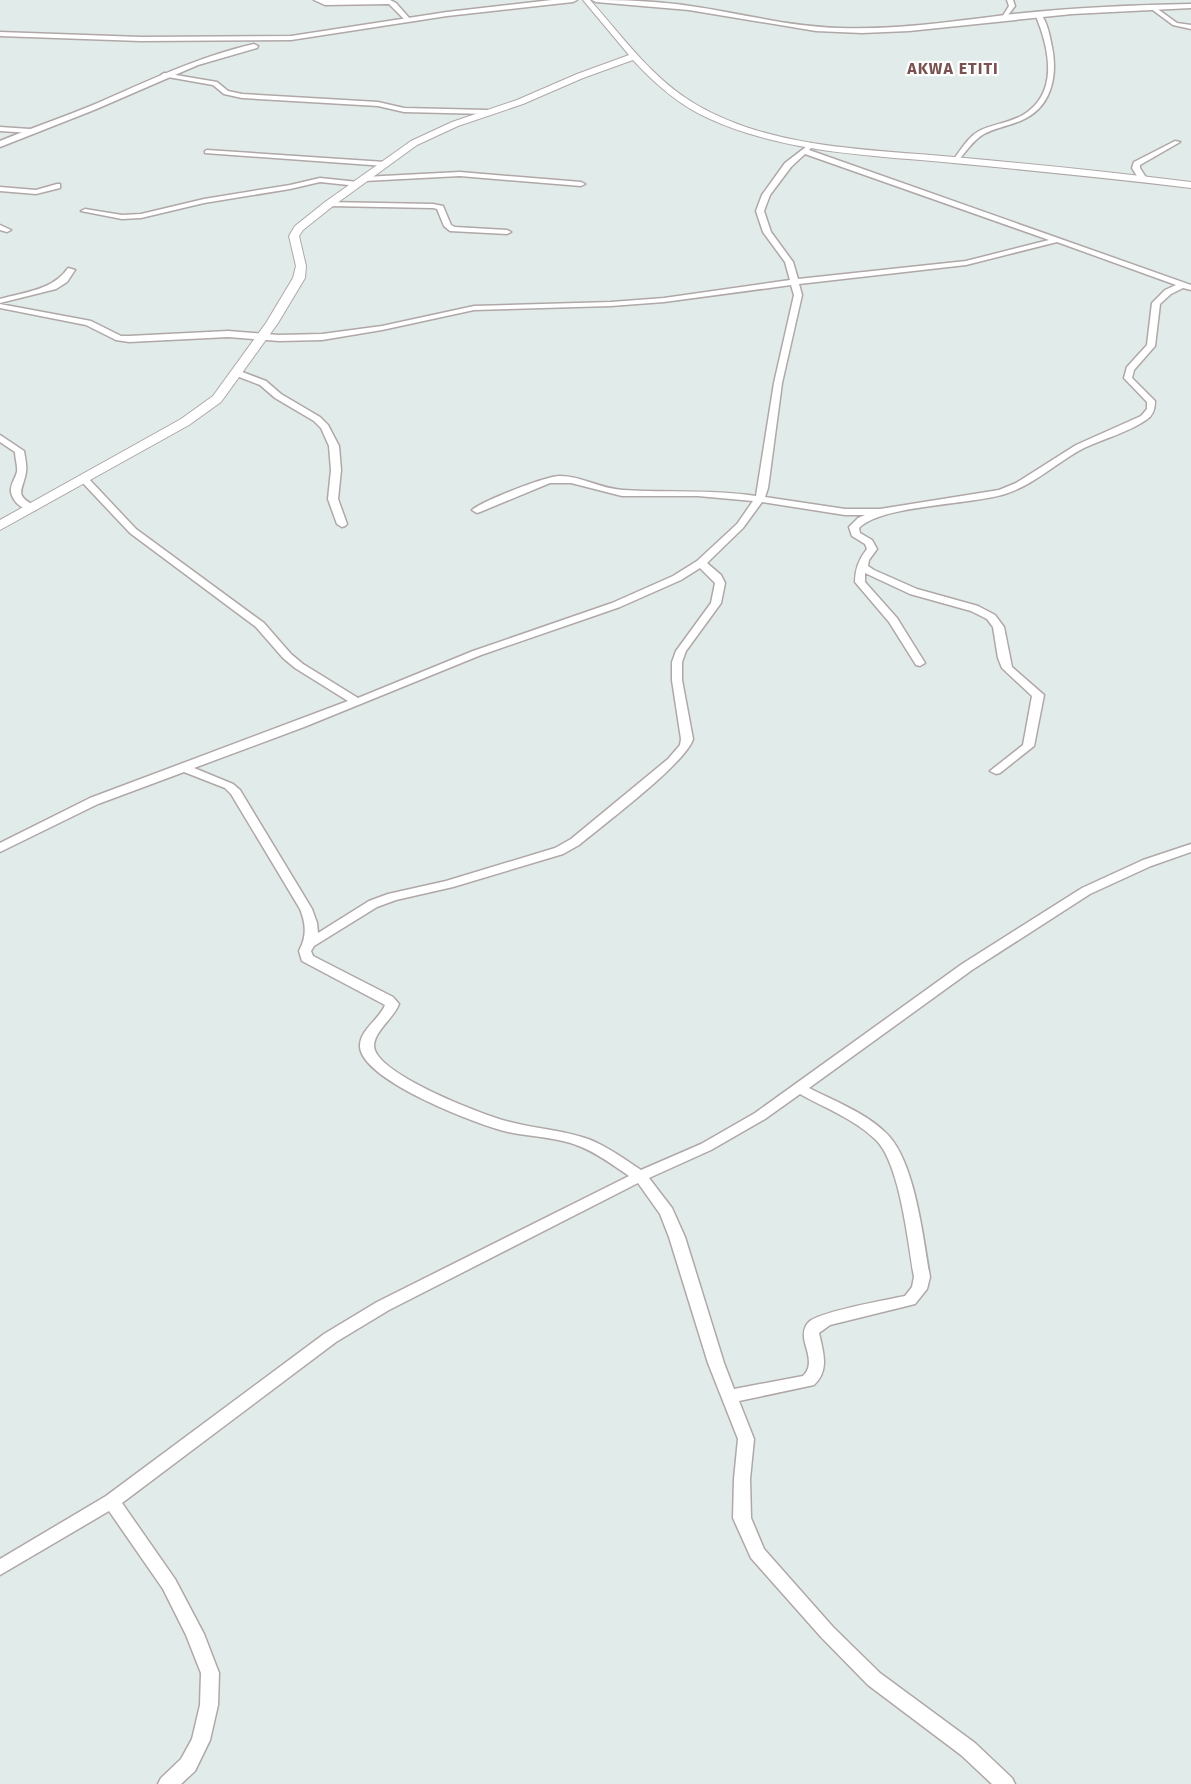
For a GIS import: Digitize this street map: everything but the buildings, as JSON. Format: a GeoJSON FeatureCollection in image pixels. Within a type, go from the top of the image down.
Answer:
{"type":"FeatureCollection","features":[{"type":"Feature","properties":{"kind":"main road"},"geometry":{"type":"LineString","coordinates":[[580,0],[587,0],[635,56],[675,94],[703,112],[808,148],[1142,179],[1191,186]]}},
{"type":"Feature","properties":{"kind":"main road"},"geometry":{"type":"LineString","coordinates":[[0,526],[85,480],[203,410],[217,399],[262,337],[299,278],[301,266],[294,236],[299,228],[329,204],[414,143],[487,112],[520,102],[580,76],[635,56]]}},
{"type":"Feature","properties":{"kind":"street"},"geometry":{"type":"LineString","coordinates":[[317,0],[325,3],[390,2],[408,20]]}},
{"type":"Feature","properties":{"kind":"street"},"geometry":{"type":"LineString","coordinates":[[0,144],[96,106],[164,75],[213,56],[291,38],[408,20],[499,7],[580,0]]}},
{"type":"Feature","properties":{"kind":"street"},"geometry":{"type":"LineString","coordinates":[[596,0],[670,6],[828,30],[909,28],[1038,14],[1191,6]]}},
{"type":"Feature","properties":{"kind":"street"},"geometry":{"type":"LineString","coordinates":[[1003,18],[1012,6],[1010,0]]}},
{"type":"Feature","properties":{"kind":"street"},"geometry":{"type":"LineString","coordinates":[[1152,7],[1175,24],[1191,27]]}},
{"type":"Feature","properties":{"kind":"street"},"geometry":{"type":"LineString","coordinates":[[955,161],[980,134],[1024,117],[1044,99],[1050,88],[1052,58],[1046,29],[1038,14]]}},
{"type":"Feature","properties":{"kind":"street"},"geometry":{"type":"LineString","coordinates":[[0,34],[141,39],[291,38]]}},
{"type":"Feature","properties":{"kind":"street"},"geometry":{"type":"LineString","coordinates":[[164,75],[214,84],[226,93],[242,96],[378,104],[404,110],[487,112]]}},
{"type":"Feature","properties":{"kind":"street"},"geometry":{"type":"LineString","coordinates":[[0,129],[30,131]]}},
{"type":"Feature","properties":{"kind":"street"},"geometry":{"type":"LineString","coordinates":[[1142,179],[1136,168],[1137,164],[1177,142]]}},
{"type":"Feature","properties":{"kind":"street"},"geometry":{"type":"LineString","coordinates":[[0,848],[94,801],[357,702],[477,654],[616,605],[677,578],[701,563],[740,526],[759,500],[763,488],[778,383],[798,295],[789,262],[768,232],[760,211],[766,195],[788,165],[808,148],[1054,240],[1122,262],[1187,287]]}},
{"type":"Feature","properties":{"kind":"street"},"geometry":{"type":"LineString","coordinates":[[207,152],[385,164]]}},
{"type":"Feature","properties":{"kind":"street"},"geometry":{"type":"LineString","coordinates":[[85,211],[122,217],[141,216],[204,201],[282,189],[320,180],[361,181],[460,174],[581,184]]}},
{"type":"Feature","properties":{"kind":"street"},"geometry":{"type":"LineString","coordinates":[[0,189],[28,192],[57,186]]}},
{"type":"Feature","properties":{"kind":"street"},"geometry":{"type":"LineString","coordinates":[[329,204],[433,206],[440,208],[448,226],[453,228],[507,232]]}},
{"type":"Feature","properties":{"kind":"street"},"geometry":{"type":"LineString","coordinates":[[0,306],[88,323],[119,338],[129,339],[228,334],[262,337],[322,337],[382,328],[474,308],[630,303],[966,263],[1054,240]]}},
{"type":"Feature","properties":{"kind":"street"},"geometry":{"type":"LineString","coordinates":[[0,301],[53,287],[64,280],[71,270]]}},
{"type":"Feature","properties":{"kind":"street"},"geometry":{"type":"LineString","coordinates":[[477,510],[548,480],[560,478],[622,493],[732,495],[845,512],[880,512],[1002,492],[1019,485],[1080,447],[1144,418],[1151,409],[1151,402],[1128,378],[1130,369],[1148,352],[1151,346],[1156,303],[1168,292],[1187,287]]}},
{"type":"Feature","properties":{"kind":"street"},"geometry":{"type":"LineString","coordinates":[[237,373],[263,383],[278,396],[317,419],[325,426],[334,446],[336,470],[334,499],[342,524]]}},
{"type":"Feature","properties":{"kind":"street"},"geometry":{"type":"LineString","coordinates":[[0,438],[19,451],[22,471],[16,483],[16,492],[21,502],[32,508]]}},
{"type":"Feature","properties":{"kind":"street"},"geometry":{"type":"LineString","coordinates":[[85,480],[134,531],[260,624],[271,634],[289,658],[303,669],[357,702]]}},
{"type":"Feature","properties":{"kind":"street"},"geometry":{"type":"LineString","coordinates":[[880,512],[861,520],[854,527],[855,534],[869,542],[872,549],[864,560],[864,567],[860,572],[860,582],[893,620],[920,662]]}},
{"type":"Feature","properties":{"kind":"street"},"geometry":{"type":"LineString","coordinates":[[309,944],[372,904],[392,897],[449,884],[559,851],[575,842],[672,761],[685,746],[687,739],[677,680],[678,662],[681,651],[716,603],[720,583],[717,577],[701,563]]}},
{"type":"Feature","properties":{"kind":"street"},"geometry":{"type":"LineString","coordinates":[[864,567],[870,573],[907,588],[981,612],[991,617],[997,625],[1005,664],[1010,671],[1030,686],[1038,695],[1038,704],[1028,746],[996,771]]}},
{"type":"Feature","properties":{"kind":"street"},"geometry":{"type":"LineString","coordinates":[[184,768],[229,786],[236,792],[313,924],[313,933],[305,951],[307,958],[388,1000],[392,1004],[390,1010],[369,1038],[367,1047],[372,1058],[399,1081],[464,1112],[500,1124],[562,1136],[585,1143],[640,1176],[667,1212],[677,1237],[716,1363],[731,1396],[746,1440],[742,1479],[742,1518],[757,1554],[827,1632],[874,1679],[968,1749],[1005,1784]]}},
{"type":"Feature","properties":{"kind":"street"},"geometry":{"type":"LineString","coordinates":[[0,1568],[112,1501],[330,1338],[383,1306],[640,1176],[706,1147],[760,1116],[967,966],[1086,891],[1147,863],[1191,848]]}},
{"type":"Feature","properties":{"kind":"street"},"geometry":{"type":"LineString","coordinates":[[731,1396],[808,1381],[815,1376],[818,1368],[811,1333],[815,1326],[826,1320],[910,1300],[919,1289],[922,1277],[901,1171],[892,1149],[882,1136],[798,1088]]}},
{"type":"Feature","properties":{"kind":"street"},"geometry":{"type":"LineString","coordinates":[[112,1501],[169,1584],[195,1634],[210,1674],[210,1705],[201,1740],[188,1765],[168,1784]]}},
{"type":"Feature","properties":{"kind":"district","name":"AKWA ETITI"},"geometry":{"type":"Point","coordinates":[953,68]}}]}
